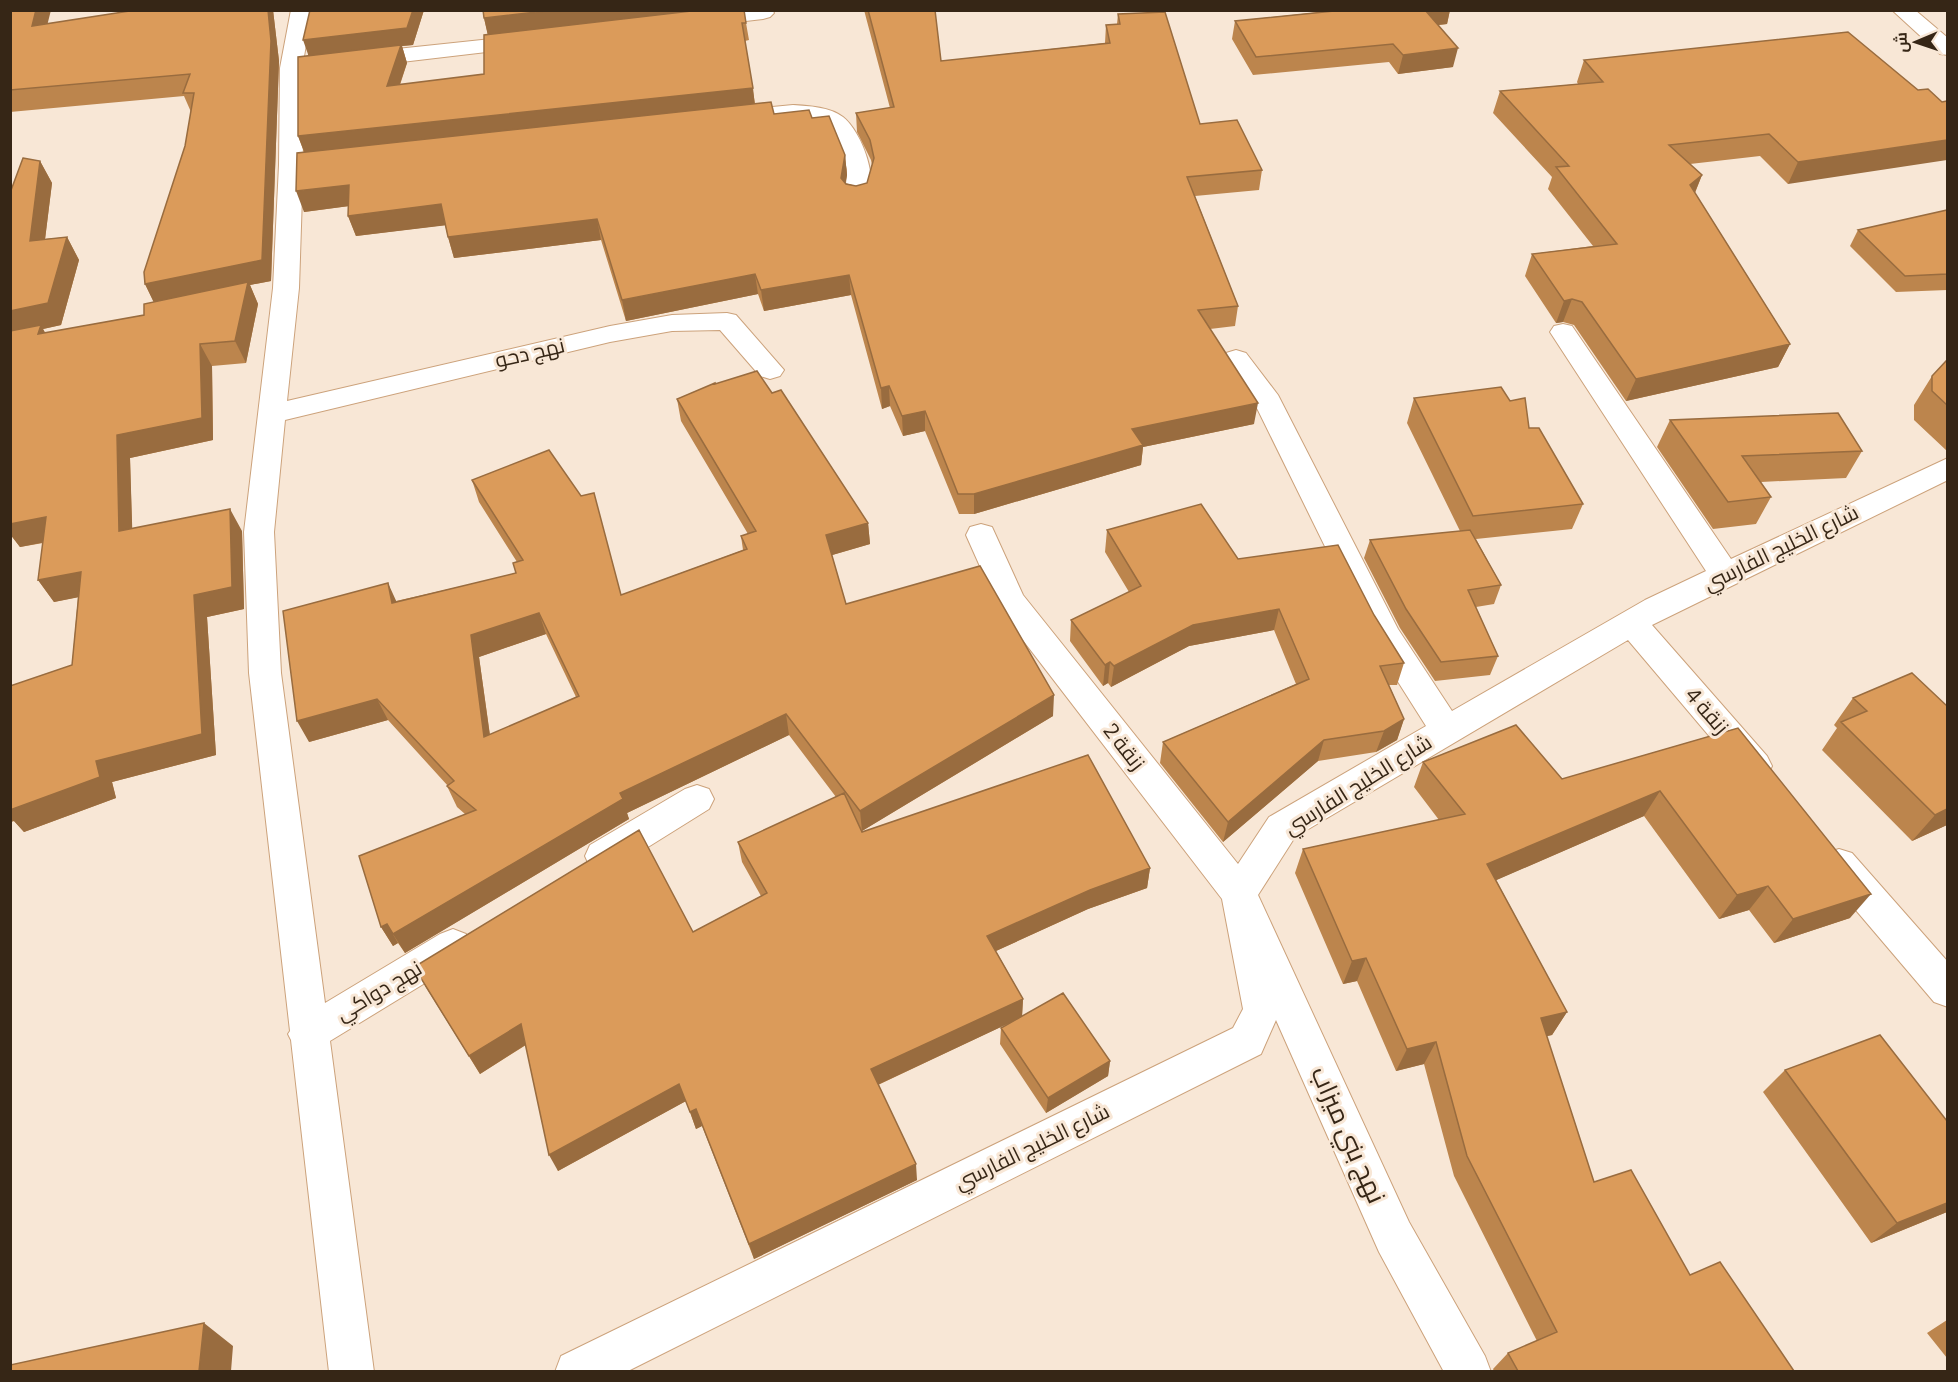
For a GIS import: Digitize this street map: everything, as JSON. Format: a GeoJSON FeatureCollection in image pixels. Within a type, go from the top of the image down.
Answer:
{"type":"FeatureCollection","features":[{"type":"Feature","properties":{"kind":"street"},"geometry":{"type":"LineString","coordinates":[[302,10],[303,164],[275,291],[272,414],[258,532],[265,673],[308,1034],[352,1371]]}},
{"type":"Feature","properties":{"kind":"street"},"geometry":{"type":"LineString","coordinates":[[1902,10],[1947,49]]}},
{"type":"Feature","properties":{"kind":"street"},"geometry":{"type":"LineString","coordinates":[[680,23],[763,13]]}},
{"type":"Feature","properties":{"kind":"street"},"geometry":{"type":"LineString","coordinates":[[338,63],[550,38]]}},
{"type":"Feature","properties":{"kind":"street"},"geometry":{"type":"LineString","coordinates":[[712,120],[783,112],[808,112],[832,119],[848,138],[861,175],[857,197]]}},
{"type":"Feature","properties":{"kind":"street","name":"نهج دحو"},"geometry":{"type":"LineString","coordinates":[[272,414],[609,334],[672,323],[727,321],[770,370]]}},
{"type":"Feature","properties":{"kind":"street"},"geometry":{"type":"LineString","coordinates":[[1563,332],[1725,574]]}},
{"type":"Feature","properties":{"kind":"street"},"geometry":{"type":"LineString","coordinates":[[1236,359],[1264,395],[1385,636],[1447,730]]}},
{"type":"Feature","properties":{"kind":"street","name":"شارع الخليج الفارسي"},"geometry":{"type":"LineString","coordinates":[[577,1371],[1247,1041],[1262,1009],[1239,893],[1282,827],[1632,622],[1725,574],[1947,468]]}},
{"type":"Feature","properties":{"kind":"street","name":"زنقة 2"},"geometry":{"type":"LineString","coordinates":[[981,535],[1010,601],[1239,893]]}},
{"type":"Feature","properties":{"kind":"street","name":"زنقة 4"},"geometry":{"type":"LineString","coordinates":[[1632,622],[1778,793]]}},
{"type":"Feature","properties":{"kind":"street"},"geometry":{"type":"LineString","coordinates":[[574,873],[697,799]]}},
{"type":"Feature","properties":{"kind":"street"},"geometry":{"type":"LineString","coordinates":[[1816,838],[1947,990]]}},
{"type":"Feature","properties":{"kind":"street","name":"نهج بني ميزاب"},"geometry":{"type":"LineString","coordinates":[[1239,893],[1394,1237],[1470,1371]]}},
{"type":"Feature","properties":{"kind":"street","name":"نهج دواكي"},"geometry":{"type":"LineString","coordinates":[[308,1034],[482,929]]}},
{"type":"Feature","properties":{"kind":"building"},"geometry":{"type":"Polygon","coordinates":[[[10,10],[36,10],[32,26],[136,10],[268,10],[271,41],[262,260],[145,284],[144,272],[185,146],[194,93],[183,93],[190,74],[10,90],[10,10]]]}},
{"type":"Feature","properties":{"kind":"building"},"geometry":{"type":"Polygon","coordinates":[[[310,10],[413,10],[407,28],[303,40],[310,10]]]}},
{"type":"Feature","properties":{"kind":"building"},"geometry":{"type":"Polygon","coordinates":[[[483,10],[554,10],[484,18],[483,10]]]}},
{"type":"Feature","properties":{"kind":"building"},"geometry":{"type":"Polygon","coordinates":[[[700,10],[744,10],[746,23],[742,23],[753,88],[298,136],[298,57],[401,45],[387,86],[484,74],[484,35],[700,10]]]}},
{"type":"Feature","properties":{"kind":"building"},"geometry":{"type":"Polygon","coordinates":[[[868,10],[935,10],[941,61],[1110,43],[1106,25],[1120,24],[1118,14],[1165,12],[1200,124],[1237,120],[1262,170],[1187,177],[1238,306],[1198,310],[1258,403],[1132,429],[1143,445],[974,494],[958,494],[925,411],[902,416],[889,386],[881,388],[849,275],[761,290],[755,274],[622,300],[597,219],[448,237],[441,204],[348,216],[349,185],[296,191],[297,153],[771,102],[774,114],[809,110],[812,118],[829,116],[845,155],[841,178],[846,184],[856,186],[867,183],[874,158],[870,140],[856,113],[894,107],[868,10]]]}},
{"type":"Feature","properties":{"kind":"building"},"geometry":{"type":"Polygon","coordinates":[[[1344,10],[1425,10],[1458,48],[1403,55],[1393,44],[1256,57],[1235,21],[1344,10]]]}},
{"type":"Feature","properties":{"kind":"building"},"geometry":{"type":"Polygon","coordinates":[[[1848,32],[1918,90],[1928,89],[1942,102],[1947,101],[1947,140],[1798,162],[1769,134],[1669,145],[1702,175],[1690,185],[1790,344],[1636,379],[1582,302],[1572,299],[1564,301],[1532,254],[1617,244],[1556,167],[1569,166],[1500,91],[1603,82],[1584,60],[1848,32]]]}},
{"type":"Feature","properties":{"kind":"building"},"geometry":{"type":"Polygon","coordinates":[[[23,158],[40,161],[30,241],[67,237],[48,303],[10,311],[10,193],[23,158]]]}},
{"type":"Feature","properties":{"kind":"building"},"geometry":{"type":"Polygon","coordinates":[[[1947,210],[1947,274],[1905,276],[1858,230],[1947,210]]]}},
{"type":"Feature","properties":{"kind":"building"},"geometry":{"type":"Polygon","coordinates":[[[248,282],[235,341],[200,344],[202,418],[117,435],[119,531],[230,509],[232,587],[194,595],[202,734],[96,761],[100,777],[10,810],[10,686],[72,665],[81,572],[38,580],[46,517],[10,524],[10,331],[41,325],[38,334],[144,315],[144,304],[248,282]]]}},
{"type":"Feature","properties":{"kind":"building"},"geometry":{"type":"Polygon","coordinates":[[[1947,360],[1947,405],[1932,391],[1932,376],[1947,360]]]}},
{"type":"Feature","properties":{"kind":"building"},"geometry":{"type":"Polygon","coordinates":[[[757,371],[772,393],[781,390],[868,523],[826,535],[846,604],[980,566],[1054,695],[860,811],[786,714],[620,793],[623,799],[393,934],[387,924],[381,927],[359,856],[476,810],[447,786],[454,781],[377,699],[297,721],[283,611],[388,583],[392,603],[516,573],[513,563],[523,560],[472,480],[549,450],[581,496],[594,493],[621,595],[747,549],[741,536],[756,531],[677,399],[757,371]],[[539,613],[471,635],[484,737],[579,696],[539,613]]]}},
{"type":"Feature","properties":{"kind":"building"},"geometry":{"type":"Polygon","coordinates":[[[1501,387],[1510,401],[1525,398],[1529,428],[1539,428],[1583,504],[1473,516],[1414,398],[1501,387]]]}},
{"type":"Feature","properties":{"kind":"building"},"geometry":{"type":"Polygon","coordinates":[[[1838,413],[1862,451],[1742,456],[1771,497],[1728,502],[1670,420],[1838,413]]]}},
{"type":"Feature","properties":{"kind":"building"},"geometry":{"type":"Polygon","coordinates":[[[1201,504],[1238,559],[1338,545],[1374,615],[1404,663],[1380,666],[1404,719],[1384,731],[1324,740],[1228,822],[1163,742],[1309,679],[1279,609],[1193,625],[1114,666],[1110,662],[1105,665],[1071,620],[1141,586],[1107,530],[1201,504]]]}},
{"type":"Feature","properties":{"kind":"building"},"geometry":{"type":"Polygon","coordinates":[[[1470,530],[1501,585],[1468,590],[1498,656],[1441,662],[1406,609],[1370,540],[1470,530]]]}},
{"type":"Feature","properties":{"kind":"building"},"geometry":{"type":"Polygon","coordinates":[[[1912,673],[1947,706],[1947,809],[1935,815],[1841,722],[1867,711],[1853,698],[1912,673]]]}},
{"type":"Feature","properties":{"kind":"building"},"geometry":{"type":"Polygon","coordinates":[[[1516,725],[1562,779],[1738,728],[1871,894],[1793,919],[1768,886],[1737,895],[1660,791],[1487,864],[1567,1012],[1541,1018],[1594,1182],[1631,1170],[1690,1275],[1720,1262],[1794,1371],[1518,1371],[1508,1353],[1557,1332],[1467,1156],[1436,1042],[1407,1049],[1366,958],[1352,961],[1303,849],[1465,814],[1423,762],[1516,725]]]}},
{"type":"Feature","properties":{"kind":"building"},"geometry":{"type":"Polygon","coordinates":[[[1088,755],[1150,868],[1090,890],[987,936],[1023,999],[871,1069],[916,1164],[749,1244],[696,1109],[690,1112],[679,1084],[549,1155],[521,1024],[469,1056],[414,967],[639,830],[693,932],[767,893],[738,842],[844,793],[862,832],[1088,755]]]}},
{"type":"Feature","properties":{"kind":"building"},"geometry":{"type":"Polygon","coordinates":[[[1063,993],[1110,1061],[1048,1098],[1001,1028],[1063,993]]]}},
{"type":"Feature","properties":{"kind":"building"},"geometry":{"type":"Polygon","coordinates":[[[1880,1035],[1947,1121],[1947,1203],[1897,1223],[1785,1070],[1880,1035]]]}},
{"type":"Feature","properties":{"kind":"building"},"geometry":{"type":"Polygon","coordinates":[[[204,1323],[199,1371],[10,1371],[10,1365],[204,1323]]]}}]}
